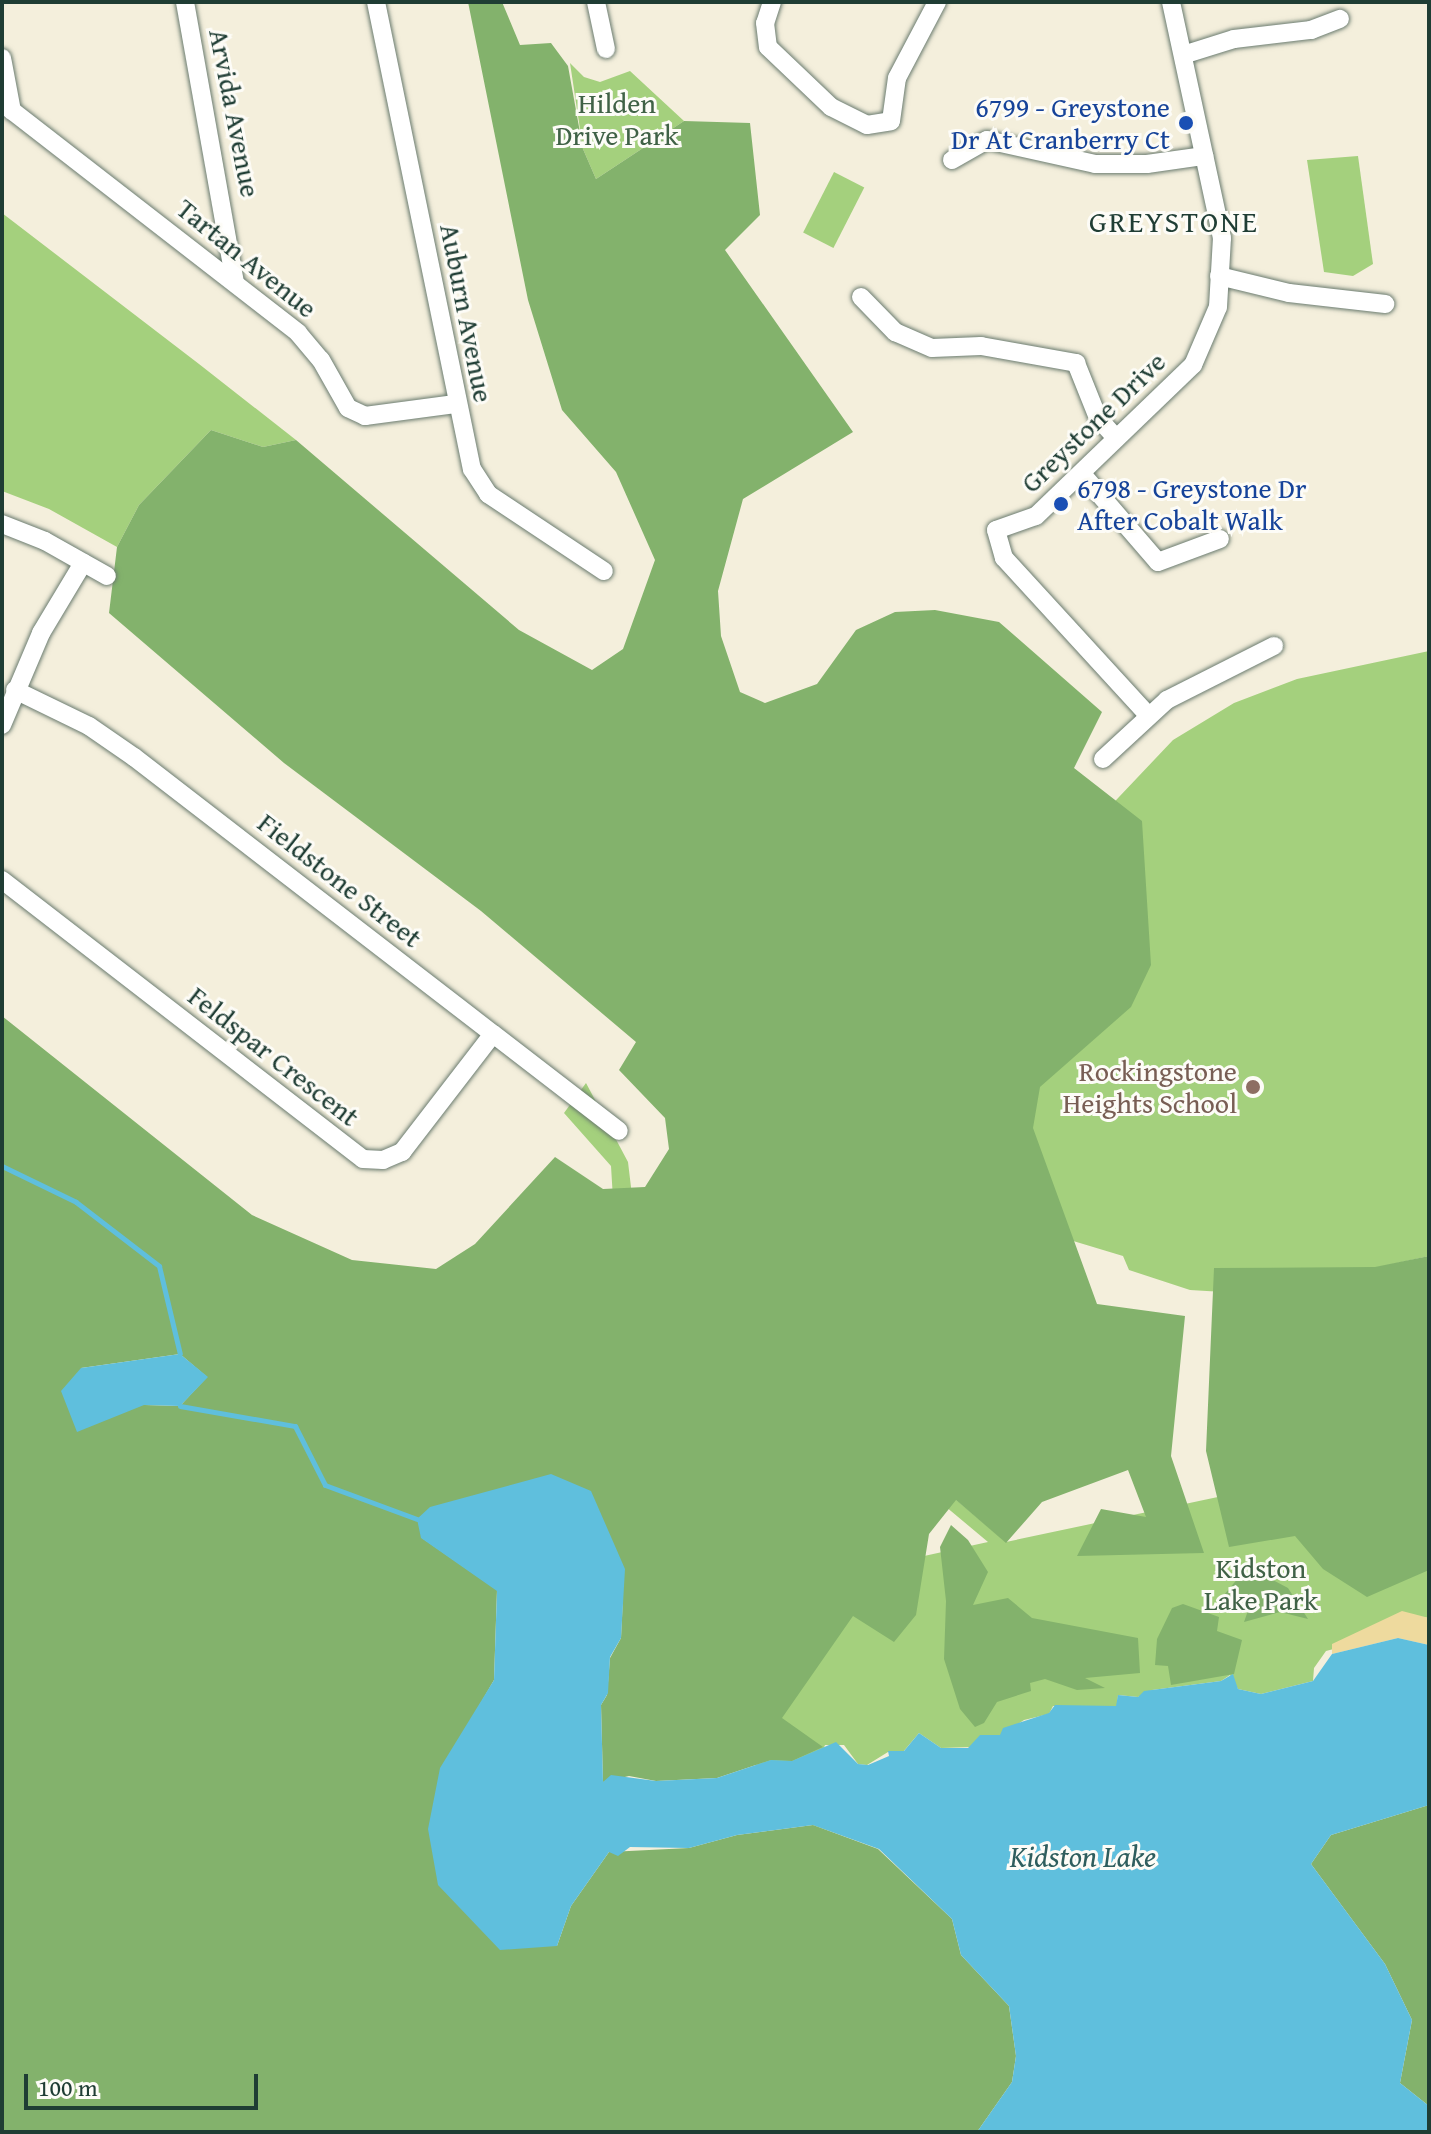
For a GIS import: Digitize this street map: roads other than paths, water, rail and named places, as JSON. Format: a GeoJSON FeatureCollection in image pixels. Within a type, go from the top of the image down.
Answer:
{"type":"FeatureCollection","features":[{"type":"Feature","properties":{"kind":"street","name":"Arvida Avenue"},"geometry":{"type":"LineString","coordinates":[[185,2],[235,282]]}},
{"type":"Feature","properties":{"kind":"street","name":"Auburn Avenue"},"geometry":{"type":"LineString","coordinates":[[376,2],[455,404],[472,469],[484,490],[604,571]]}},
{"type":"Feature","properties":{"kind":"street"},"geometry":{"type":"LineString","coordinates":[[596,2],[606,49]]}},
{"type":"Feature","properties":{"kind":"street"},"geometry":{"type":"LineString","coordinates":[[772,2],[765,23],[768,47],[831,107],[867,125],[891,121],[897,78],[937,2]]}},
{"type":"Feature","properties":{"kind":"street","name":"Greystone Drive"},"geometry":{"type":"LineString","coordinates":[[1147,714],[996,544],[996,530],[1036,516],[1193,365],[1218,307],[1222,238],[1171,2]]}},
{"type":"Feature","properties":{"kind":"street"},"geometry":{"type":"LineString","coordinates":[[1183,55],[1234,39],[1311,30],[1340,19]]}},
{"type":"Feature","properties":{"kind":"street"},"geometry":{"type":"LineString","coordinates":[[2,58],[7,107]]}},
{"type":"Feature","properties":{"kind":"street","name":"Tartan Avenue"},"geometry":{"type":"LineString","coordinates":[[7,107],[235,282],[310,346],[338,398],[353,412],[365,416],[455,404]]}},
{"type":"Feature","properties":{"kind":"street"},"geometry":{"type":"LineString","coordinates":[[952,160],[987,140],[1095,164],[1147,164],[1204,156]]}},
{"type":"Feature","properties":{"kind":"street"},"geometry":{"type":"LineString","coordinates":[[1219,276],[1289,293],[1385,304]]}},
{"type":"Feature","properties":{"kind":"street"},"geometry":{"type":"LineString","coordinates":[[861,297],[895,332],[932,348],[981,346],[1076,363],[1098,418],[1116,438]]}},
{"type":"Feature","properties":{"kind":"street"},"geometry":{"type":"LineString","coordinates":[[1082,474],[1158,562],[1220,539]]}},
{"type":"Feature","properties":{"kind":"street"},"geometry":{"type":"LineString","coordinates":[[2,524],[107,576]]}},
{"type":"Feature","properties":{"kind":"street"},"geometry":{"type":"LineString","coordinates":[[2,725],[15,690],[83,563]]}},
{"type":"Feature","properties":{"kind":"street"},"geometry":{"type":"LineString","coordinates":[[1103,759],[1147,714],[1200,679],[1274,646]]}},
{"type":"Feature","properties":{"kind":"street","name":"Fieldstone Street"},"geometry":{"type":"LineString","coordinates":[[15,690],[89,726],[134,757],[619,1131]]}},
{"type":"Feature","properties":{"kind":"street","name":"Feldspar Crescent"},"geometry":{"type":"LineString","coordinates":[[2,880],[363,1159],[383,1160],[402,1152],[493,1034]]}},
{"type":"Feature","properties":{"kind":"water"},"geometry":{"type":"Polygon","coordinates":[[[180,1354],[208,1377],[180,1406],[144,1405],[77,1432],[61,1391],[81,1368],[180,1354]]]}},
{"type":"Feature","properties":{"kind":"water","name":"Kidston Lake"},"geometry":{"type":"Polygon","coordinates":[[[551,1474],[591,1491],[625,1569],[621,1638],[610,1657],[608,1693],[601,1705],[603,1782],[611,1775],[656,1781],[717,1778],[771,1760],[792,1761],[836,1742],[858,1764],[868,1765],[889,1756],[888,1751],[904,1751],[919,1733],[941,1748],[968,1748],[980,1735],[1000,1735],[1003,1728],[1049,1713],[1055,1705],[1116,1706],[1118,1695],[1138,1697],[1144,1691],[1221,1681],[1233,1674],[1238,1689],[1261,1694],[1313,1681],[1332,1654],[1398,1638],[1429,1645],[1429,1805],[1331,1835],[1311,1864],[1385,1964],[1412,2020],[1400,2083],[1429,2106],[1429,2132],[977,2132],[1012,2082],[1016,2056],[1009,2006],[961,1955],[952,1919],[879,1849],[813,1825],[737,1835],[689,1848],[630,1847],[618,1856],[609,1852],[571,1906],[557,1946],[500,1950],[438,1885],[428,1829],[440,1768],[494,1680],[497,1591],[421,1538],[417,1519],[430,1507],[551,1474]]]}},
{"type":"Feature","properties":{"kind":"waterway"},"geometry":{"type":"LineString","coordinates":[[2,1166],[76,1202],[159,1266],[180,1354]]}},
{"type":"Feature","properties":{"kind":"waterway"},"geometry":{"type":"LineString","coordinates":[[180,1406],[295,1426],[325,1485],[417,1519]]}},
{"type":"Feature","properties":{"kind":"place","name":"6799 - Greystone Dr At Cranberry Ct"},"geometry":{"type":"Point","coordinates":[1186,123]}},
{"type":"Feature","properties":{"kind":"place","name":"6798 - Greystone Dr After Cobalt Walk"},"geometry":{"type":"Point","coordinates":[1061,504]}},
{"type":"Feature","properties":{"kind":"place","name":"Rockingstone Heights School"},"geometry":{"type":"Point","coordinates":[1253,1087]}},
{"type":"Feature","properties":{"kind":"district","name":"GREYSTONE"},"geometry":{"type":"Point","coordinates":[1174,221]}},
{"type":"Feature","properties":{"kind":"park label","name":"Hilden Drive Park"},"geometry":{"type":"Point","coordinates":[617,119]}},
{"type":"Feature","properties":{"kind":"park label","name":"Kidston Lake Park"},"geometry":{"type":"Point","coordinates":[1261,1584]}}]}
